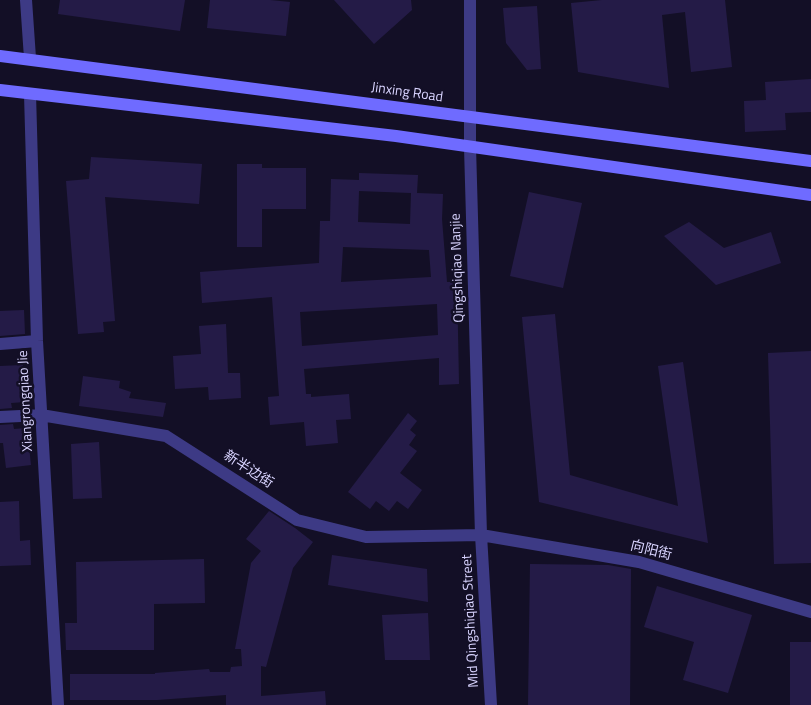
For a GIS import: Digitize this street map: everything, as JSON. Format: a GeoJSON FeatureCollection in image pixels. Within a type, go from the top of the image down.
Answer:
{"type":"FeatureCollection","features":[{"type":"Feature","properties":{"kind":"main road","name":"Jinxing Road"},"geometry":{"type":"LineString","coordinates":[[0,56],[30,58],[811,161]]}},
{"type":"Feature","properties":{"kind":"main road"},"geometry":{"type":"LineString","coordinates":[[0,90],[396,136],[811,195]]}},
{"type":"Feature","properties":{"kind":"street"},"geometry":{"type":"LineString","coordinates":[[26,0],[30,58]]}},
{"type":"Feature","properties":{"kind":"street","name":"Qingshiqiao Nanjie"},"geometry":{"type":"LineString","coordinates":[[470,0],[470,147],[481,535]]}},
{"type":"Feature","properties":{"kind":"street","name":"Xiangrongqiao Jie"},"geometry":{"type":"LineString","coordinates":[[30,94],[37,341],[58,705]]}},
{"type":"Feature","properties":{"kind":"street"},"geometry":{"type":"LineString","coordinates":[[0,344],[37,341]]}},
{"type":"Feature","properties":{"kind":"street","name":"新半边街"},"geometry":{"type":"LineString","coordinates":[[0,417],[42,415],[166,436],[297,520],[366,537],[481,535]]}},
{"type":"Feature","properties":{"kind":"street","name":"向阳街"},"geometry":{"type":"LineString","coordinates":[[481,535],[639,562],[811,612]]}},
{"type":"Feature","properties":{"kind":"street","name":"Mid Qingshiqiao Street"},"geometry":{"type":"LineString","coordinates":[[481,535],[491,705]]}},
{"type":"Feature","properties":{"kind":"building"},"geometry":{"type":"Polygon","coordinates":[[[60,0],[185,0],[180,31],[58,14],[60,0]]]}},
{"type":"Feature","properties":{"kind":"building"},"geometry":{"type":"Polygon","coordinates":[[[210,0],[290,2],[286,36],[207,28],[210,0]]]}},
{"type":"Feature","properties":{"kind":"building"},"geometry":{"type":"Polygon","coordinates":[[[334,0],[411,0],[412,10],[374,44],[334,0]]]}},
{"type":"Feature","properties":{"kind":"building"},"geometry":{"type":"Polygon","coordinates":[[[602,0],[725,0],[732,67],[691,72],[685,12],[662,15],[669,88],[578,72],[571,3],[602,0]]]}},
{"type":"Feature","properties":{"kind":"building"},"geometry":{"type":"Polygon","coordinates":[[[537,6],[541,69],[527,70],[506,43],[503,8],[537,6]]]}},
{"type":"Feature","properties":{"kind":"building"},"geometry":{"type":"Polygon","coordinates":[[[811,79],[811,112],[785,113],[786,130],[745,132],[744,101],[766,100],[765,82],[811,79]]]}},
{"type":"Feature","properties":{"kind":"building"},"geometry":{"type":"Polygon","coordinates":[[[91,157],[202,164],[199,204],[105,197],[115,321],[103,322],[104,332],[78,334],[66,181],[89,179],[91,157]]]}},
{"type":"Feature","properties":{"kind":"building"},"geometry":{"type":"Polygon","coordinates":[[[237,164],[262,164],[262,168],[306,168],[306,209],[262,209],[262,247],[237,247],[237,164]]]}},
{"type":"Feature","properties":{"kind":"building"},"geometry":{"type":"Polygon","coordinates":[[[359,173],[418,175],[417,193],[443,194],[442,219],[447,282],[457,282],[459,384],[439,385],[439,358],[304,369],[306,394],[311,394],[311,397],[349,394],[351,419],[336,420],[338,443],[306,446],[304,422],[270,425],[268,397],[279,396],[272,297],[202,303],[200,272],[319,263],[320,221],[330,221],[331,179],[359,180],[359,173]],[[359,191],[358,222],[410,224],[411,193],[359,191]],[[343,247],[341,282],[431,277],[429,250],[343,247]],[[437,304],[300,312],[302,346],[438,335],[437,304]]]}},
{"type":"Feature","properties":{"kind":"building"},"geometry":{"type":"Polygon","coordinates":[[[529,192],[582,203],[563,288],[510,276],[529,192]]]}},
{"type":"Feature","properties":{"kind":"building"},"geometry":{"type":"Polygon","coordinates":[[[689,222],[724,248],[771,232],[781,263],[716,285],[664,236],[689,222]]]}},
{"type":"Feature","properties":{"kind":"building"},"geometry":{"type":"Polygon","coordinates":[[[24,310],[25,334],[0,336],[0,311],[24,310]]]}},
{"type":"Feature","properties":{"kind":"building"},"geometry":{"type":"Polygon","coordinates":[[[555,314],[570,475],[678,506],[658,366],[683,362],[708,543],[539,502],[522,317],[555,314]]]}},
{"type":"Feature","properties":{"kind":"building"},"geometry":{"type":"Polygon","coordinates":[[[226,324],[228,373],[240,373],[241,398],[209,400],[208,387],[175,389],[173,356],[201,354],[199,326],[226,324]]]}},
{"type":"Feature","properties":{"kind":"building"},"geometry":{"type":"Polygon","coordinates":[[[811,351],[811,563],[774,564],[768,353],[811,351]]]}},
{"type":"Feature","properties":{"kind":"building"},"geometry":{"type":"Polygon","coordinates":[[[23,365],[25,402],[11,403],[12,408],[0,409],[0,366],[23,365]]]}},
{"type":"Feature","properties":{"kind":"building"},"geometry":{"type":"Polygon","coordinates":[[[83,376],[120,381],[119,388],[131,392],[129,398],[166,403],[163,417],[79,406],[83,376]]]}},
{"type":"Feature","properties":{"kind":"building"},"geometry":{"type":"Polygon","coordinates":[[[408,413],[417,421],[410,430],[416,435],[409,445],[417,451],[400,473],[422,490],[408,509],[397,501],[389,511],[376,501],[370,509],[348,492],[408,413]]]}},
{"type":"Feature","properties":{"kind":"building"},"geometry":{"type":"Polygon","coordinates":[[[13,424],[14,429],[27,428],[31,465],[6,468],[3,443],[0,443],[0,425],[13,424]]]}},
{"type":"Feature","properties":{"kind":"building"},"geometry":{"type":"Polygon","coordinates":[[[99,442],[102,498],[73,499],[71,444],[99,442]]]}},
{"type":"Feature","properties":{"kind":"building"},"geometry":{"type":"Polygon","coordinates":[[[19,501],[20,541],[30,540],[31,565],[0,566],[0,502],[19,501]]]}},
{"type":"Feature","properties":{"kind":"building"},"geometry":{"type":"Polygon","coordinates":[[[269,511],[313,542],[293,568],[266,667],[261,666],[261,696],[325,691],[326,705],[226,705],[226,695],[157,700],[70,700],[70,674],[155,674],[209,669],[210,672],[230,672],[231,667],[242,666],[241,649],[235,649],[251,563],[261,551],[246,539],[269,511]]]}},
{"type":"Feature","properties":{"kind":"building"},"geometry":{"type":"Polygon","coordinates":[[[332,555],[427,569],[428,602],[328,585],[332,555]]]}},
{"type":"Feature","properties":{"kind":"building"},"geometry":{"type":"Polygon","coordinates":[[[204,559],[205,603],[154,604],[154,650],[66,650],[65,623],[77,623],[76,562],[204,559]]]}},
{"type":"Feature","properties":{"kind":"building"},"geometry":{"type":"Polygon","coordinates":[[[530,564],[608,565],[631,569],[630,705],[528,705],[530,564]]]}},
{"type":"Feature","properties":{"kind":"building"},"geometry":{"type":"Polygon","coordinates":[[[657,586],[752,615],[728,693],[683,680],[694,642],[644,627],[657,586]]]}},
{"type":"Feature","properties":{"kind":"building"},"geometry":{"type":"Polygon","coordinates":[[[428,613],[430,660],[385,660],[382,615],[428,613]]]}},
{"type":"Feature","properties":{"kind":"building"},"geometry":{"type":"Polygon","coordinates":[[[790,642],[811,642],[811,705],[790,705],[790,642]]]}}]}
